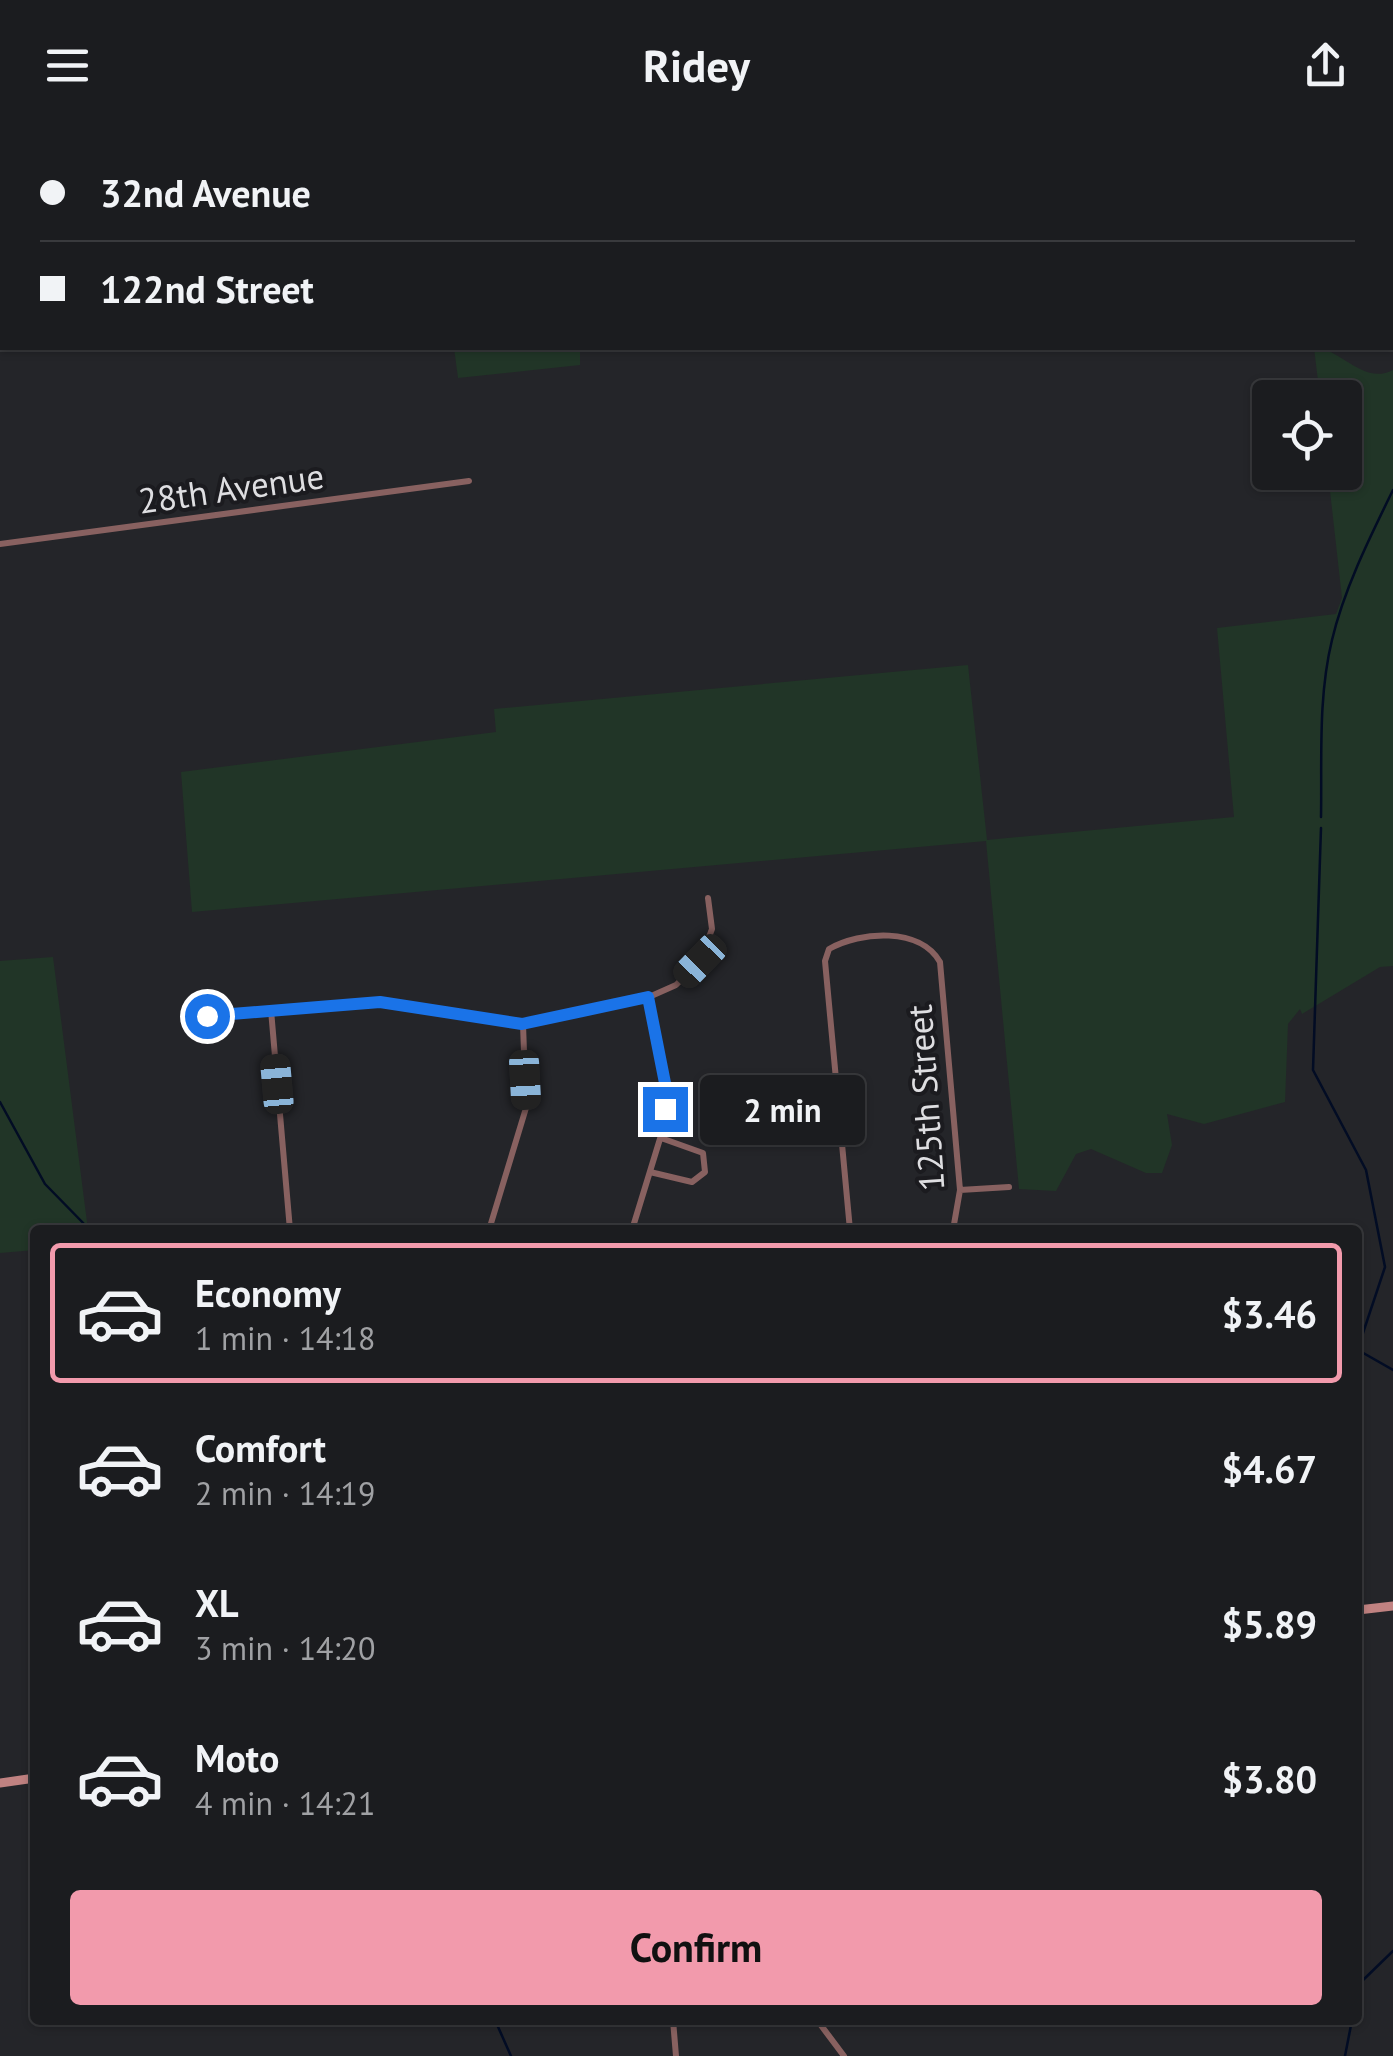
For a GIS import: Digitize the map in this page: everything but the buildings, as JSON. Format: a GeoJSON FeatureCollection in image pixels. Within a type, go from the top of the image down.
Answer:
{"type":"FeatureCollection","features":[{"type":"Feature","properties":{"kind":"main road"},"geometry":{"type":"LineString","coordinates":[[1362,1610],[1393,1606]]}},
{"type":"Feature","properties":{"kind":"main road"},"geometry":{"type":"LineString","coordinates":[[0,1783],[30,1779]]}},
{"type":"Feature","properties":{"kind":"street","name":"28th Avenue"},"geometry":{"type":"LineString","coordinates":[[0,544],[469,481]]}},
{"type":"Feature","properties":{"kind":"street"},"geometry":{"type":"LineString","coordinates":[[207,1016],[380,1002],[522,1024],[648,997],[676,985],[700,961],[712,929],[708,898]]}},
{"type":"Feature","properties":{"kind":"street","name":"125th Street"},"geometry":{"type":"LineString","coordinates":[[850,1225],[825,961],[829,950],[841,943],[903,936],[933,950],[940,962],[960,1190],[953,1225]]}},
{"type":"Feature","properties":{"kind":"street"},"geometry":{"type":"LineString","coordinates":[[634,1225],[660,1138],[666,1088],[648,997]]}},
{"type":"Feature","properties":{"kind":"street"},"geometry":{"type":"LineString","coordinates":[[271,1010],[290,1225]]}},
{"type":"Feature","properties":{"kind":"street"},"geometry":{"type":"LineString","coordinates":[[491,1225],[526,1108],[522,1024]]}},
{"type":"Feature","properties":{"kind":"street"},"geometry":{"type":"LineString","coordinates":[[650,1172],[692,1182],[706,1172],[703,1153],[660,1138]]}},
{"type":"Feature","properties":{"kind":"street"},"geometry":{"type":"LineString","coordinates":[[960,1190],[1009,1187]]}},
{"type":"Feature","properties":{"kind":"street"},"geometry":{"type":"LineString","coordinates":[[674,2025],[676,2056]]}},
{"type":"Feature","properties":{"kind":"street"},"geometry":{"type":"LineString","coordinates":[[821,2025],[844,2056]]}},
{"type":"Feature","properties":{"kind":"green space"},"geometry":{"type":"Polygon","coordinates":[[[454,350],[580,350],[580,365],[458,378],[454,350]]]}},
{"type":"Feature","properties":{"kind":"green space"},"geometry":{"type":"Polygon","coordinates":[[[1314,350],[1326,350],[1372,373],[1393,370],[1393,966],[1380,967],[1302,1014],[1300,1009],[1288,1024],[1285,1102],[1204,1124],[1167,1114],[1172,1145],[1162,1173],[1146,1173],[1091,1149],[1076,1154],[1056,1191],[1019,1189],[986,841],[192,912],[181,772],[496,732],[494,709],[968,665],[987,840],[1234,817],[1217,628],[1336,614],[1342,598],[1330,490],[1362,490],[1362,380],[1318,380],[1314,350]]]}},
{"type":"Feature","properties":{"kind":"green space"},"geometry":{"type":"Polygon","coordinates":[[[53,957],[87,1225],[30,1225],[30,1250],[0,1253],[0,961],[53,957]]]}},
{"type":"Feature","properties":{"kind":"waterway"},"geometry":{"type":"LineString","coordinates":[[1321,817],[1323,706],[1332,640],[1351,583],[1393,490]]}},
{"type":"Feature","properties":{"kind":"waterway"},"geometry":{"type":"LineString","coordinates":[[1321,828],[1313,1070],[1366,1170],[1385,1267],[1362,1336]]}},
{"type":"Feature","properties":{"kind":"waterway"},"geometry":{"type":"LineString","coordinates":[[0,1102],[45,1184],[85,1225]]}},
{"type":"Feature","properties":{"kind":"waterway"},"geometry":{"type":"LineString","coordinates":[[1362,1352],[1393,1370]]}},
{"type":"Feature","properties":{"kind":"waterway"},"geometry":{"type":"LineString","coordinates":[[1362,1981],[1393,1951]]}},
{"type":"Feature","properties":{"kind":"waterway"},"geometry":{"type":"LineString","coordinates":[[497,2025],[511,2056]]}},
{"type":"Feature","properties":{"kind":"waterway"},"geometry":{"type":"LineString","coordinates":[[1345,2056],[1351,2025]]}},
{"type":"Feature","properties":{"kind":"route"},"geometry":{"type":"LineString","coordinates":[[207,1016],[380,1002],[522,1024],[648,997],[666,1088],[665,1109]]}}]}
